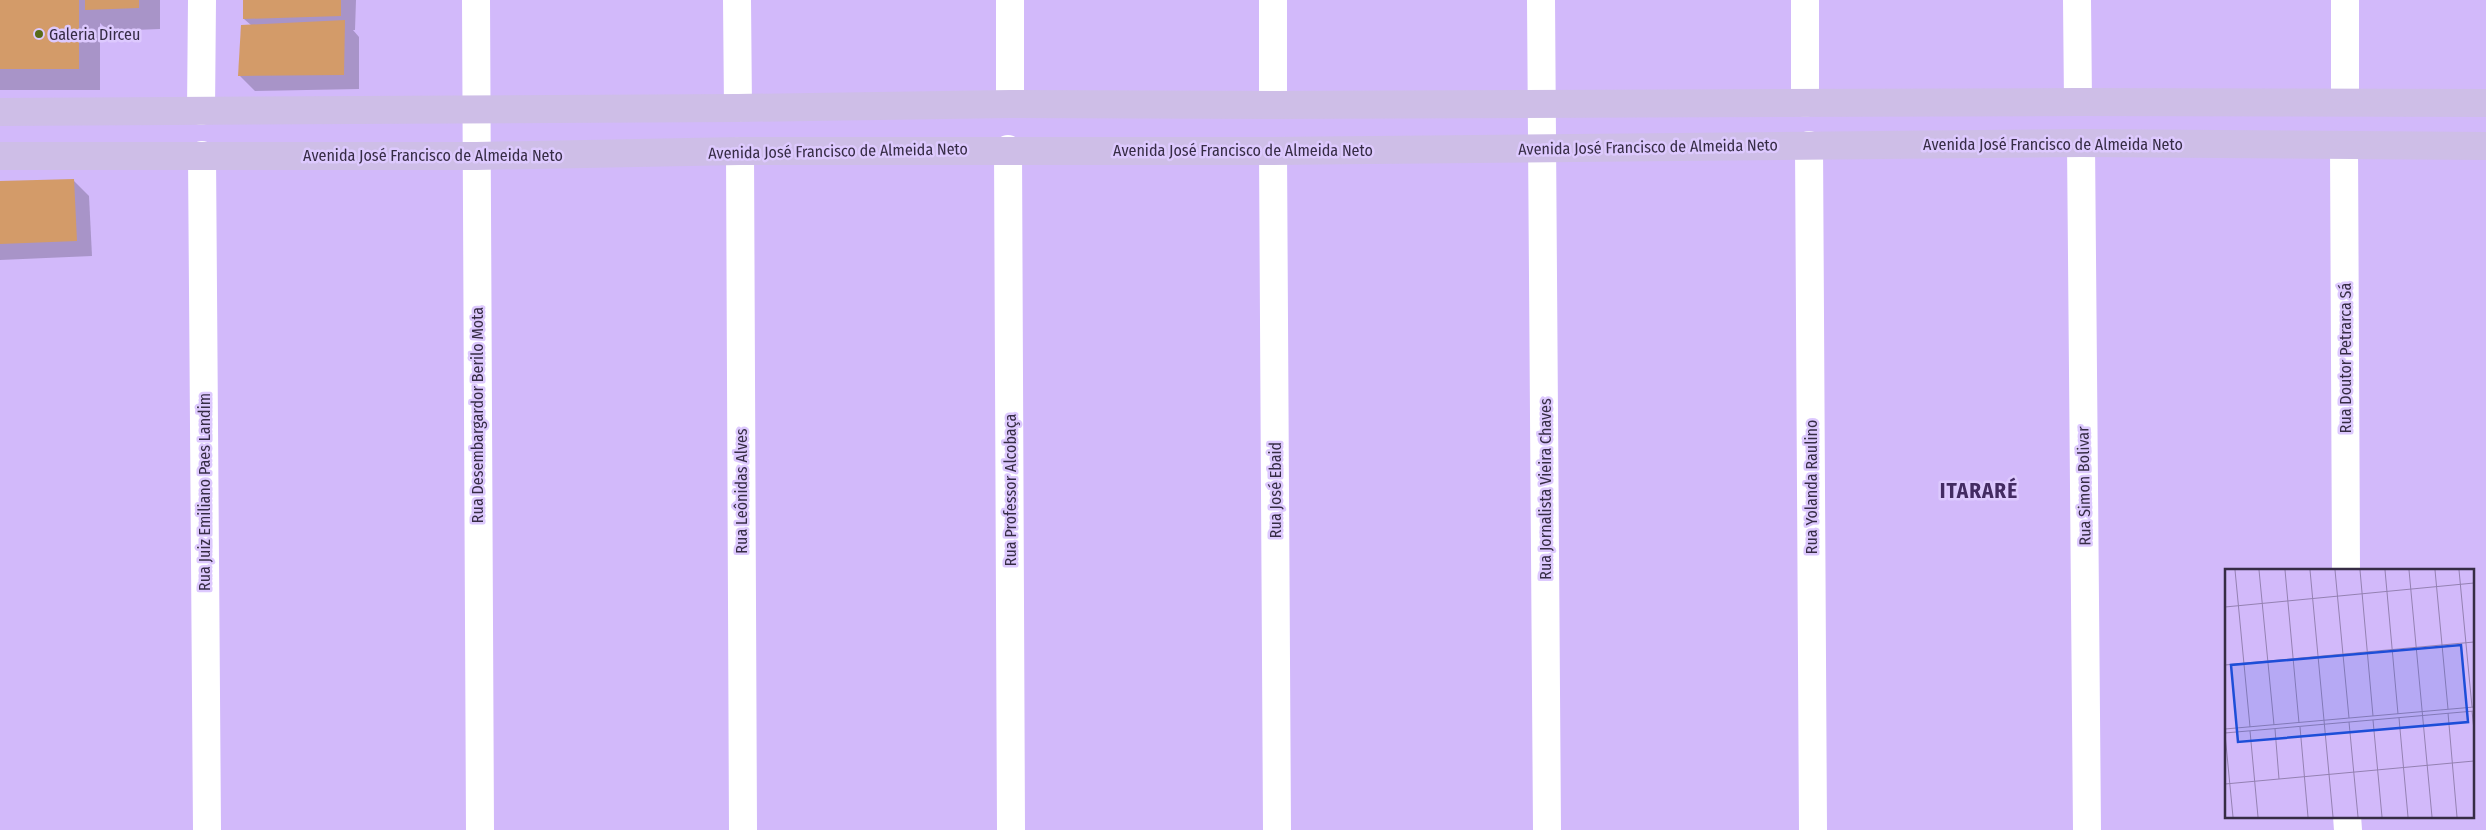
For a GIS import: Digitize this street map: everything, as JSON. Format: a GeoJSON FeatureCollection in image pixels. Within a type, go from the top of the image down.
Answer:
{"type":"FeatureCollection","features":[{"type":"Feature","properties":{"kind":"main road"},"geometry":{"type":"LineString","coordinates":[[0,112],[738,108],[1010,104],[1273,106],[1541,103],[2486,103]]}},
{"type":"Feature","properties":{"kind":"main road","name":"Avenida José Francisco de Almeida Neto"},"geometry":{"type":"LineString","coordinates":[[0,156],[476,156],[740,151],[1273,150],[2080,143],[2486,146]]}},
{"type":"Feature","properties":{"kind":"street"},"geometry":{"type":"LineString","coordinates":[[202,0],[202,111]]}},
{"type":"Feature","properties":{"kind":"street","name":"Rua Desembargardor Berilo Mota"},"geometry":{"type":"LineString","coordinates":[[476,0],[480,830]]}},
{"type":"Feature","properties":{"kind":"street"},"geometry":{"type":"LineString","coordinates":[[737,0],[738,108]]}},
{"type":"Feature","properties":{"kind":"street"},"geometry":{"type":"LineString","coordinates":[[1010,0],[1010,104]]}},
{"type":"Feature","properties":{"kind":"street"},"geometry":{"type":"LineString","coordinates":[[1273,0],[1273,106]]}},
{"type":"Feature","properties":{"kind":"street"},"geometry":{"type":"LineString","coordinates":[[1541,0],[1541,103]]}},
{"type":"Feature","properties":{"kind":"street"},"geometry":{"type":"LineString","coordinates":[[1805,0],[1805,103]]}},
{"type":"Feature","properties":{"kind":"street"},"geometry":{"type":"LineString","coordinates":[[2077,0],[2078,102]]}},
{"type":"Feature","properties":{"kind":"street"},"geometry":{"type":"LineString","coordinates":[[2345,0],[2346,102]]}},
{"type":"Feature","properties":{"kind":"street","name":"Rua Jornalista Vieira Chaves"},"geometry":{"type":"LineString","coordinates":[[1541,103],[1543,148],[1547,830]]}},
{"type":"Feature","properties":{"kind":"street","name":"Rua Simon Bolivar"},"geometry":{"type":"LineString","coordinates":[[2080,143],[2087,830]]}},
{"type":"Feature","properties":{"kind":"street","name":"Rua Yolanda Raulino"},"geometry":{"type":"LineString","coordinates":[[1809,145],[1813,830]]}},
{"type":"Feature","properties":{"kind":"street","name":"Rua Doutor Petrarca Sá"},"geometry":{"type":"LineString","coordinates":[[2344,145],[2346,569]]}},
{"type":"Feature","properties":{"kind":"street","name":"Rua Professor Alcobaça"},"geometry":{"type":"LineString","coordinates":[[1008,149],[1011,830]]}},
{"type":"Feature","properties":{"kind":"street","name":"Rua José Ebaid"},"geometry":{"type":"LineString","coordinates":[[1273,150],[1276,830]]}},
{"type":"Feature","properties":{"kind":"street","name":"Rua Leônidas Alves"},"geometry":{"type":"LineString","coordinates":[[740,151],[743,830]]}},
{"type":"Feature","properties":{"kind":"street","name":"Rua Juiz Emiliano Paes Landim"},"geometry":{"type":"LineString","coordinates":[[202,155],[207,830]]}},
{"type":"Feature","properties":{"kind":"building","name":"Galeria Dirceu"},"geometry":{"type":"Polygon","coordinates":[[[0,0],[79,0],[79,69],[0,69],[0,0]]]}},
{"type":"Feature","properties":{"kind":"building"},"geometry":{"type":"Polygon","coordinates":[[[85,0],[139,0],[139,8],[85,10],[85,0]]]}},
{"type":"Feature","properties":{"kind":"building"},"geometry":{"type":"Polygon","coordinates":[[[243,0],[341,0],[341,16],[243,19],[243,0]]]}},
{"type":"Feature","properties":{"kind":"building"},"geometry":{"type":"Polygon","coordinates":[[[345,20],[344,75],[238,76],[241,25],[345,20]]]}},
{"type":"Feature","properties":{"kind":"building"},"geometry":{"type":"Polygon","coordinates":[[[74,179],[77,241],[0,244],[0,181],[74,179]]]}},
{"type":"Feature","properties":{"kind":"place","name":"Galeria Dirceu"},"geometry":{"type":"Point","coordinates":[39,34]}},
{"type":"Feature","properties":{"kind":"district","name":"ITARARÉ"},"geometry":{"type":"Point","coordinates":[1979,491]}}]}
